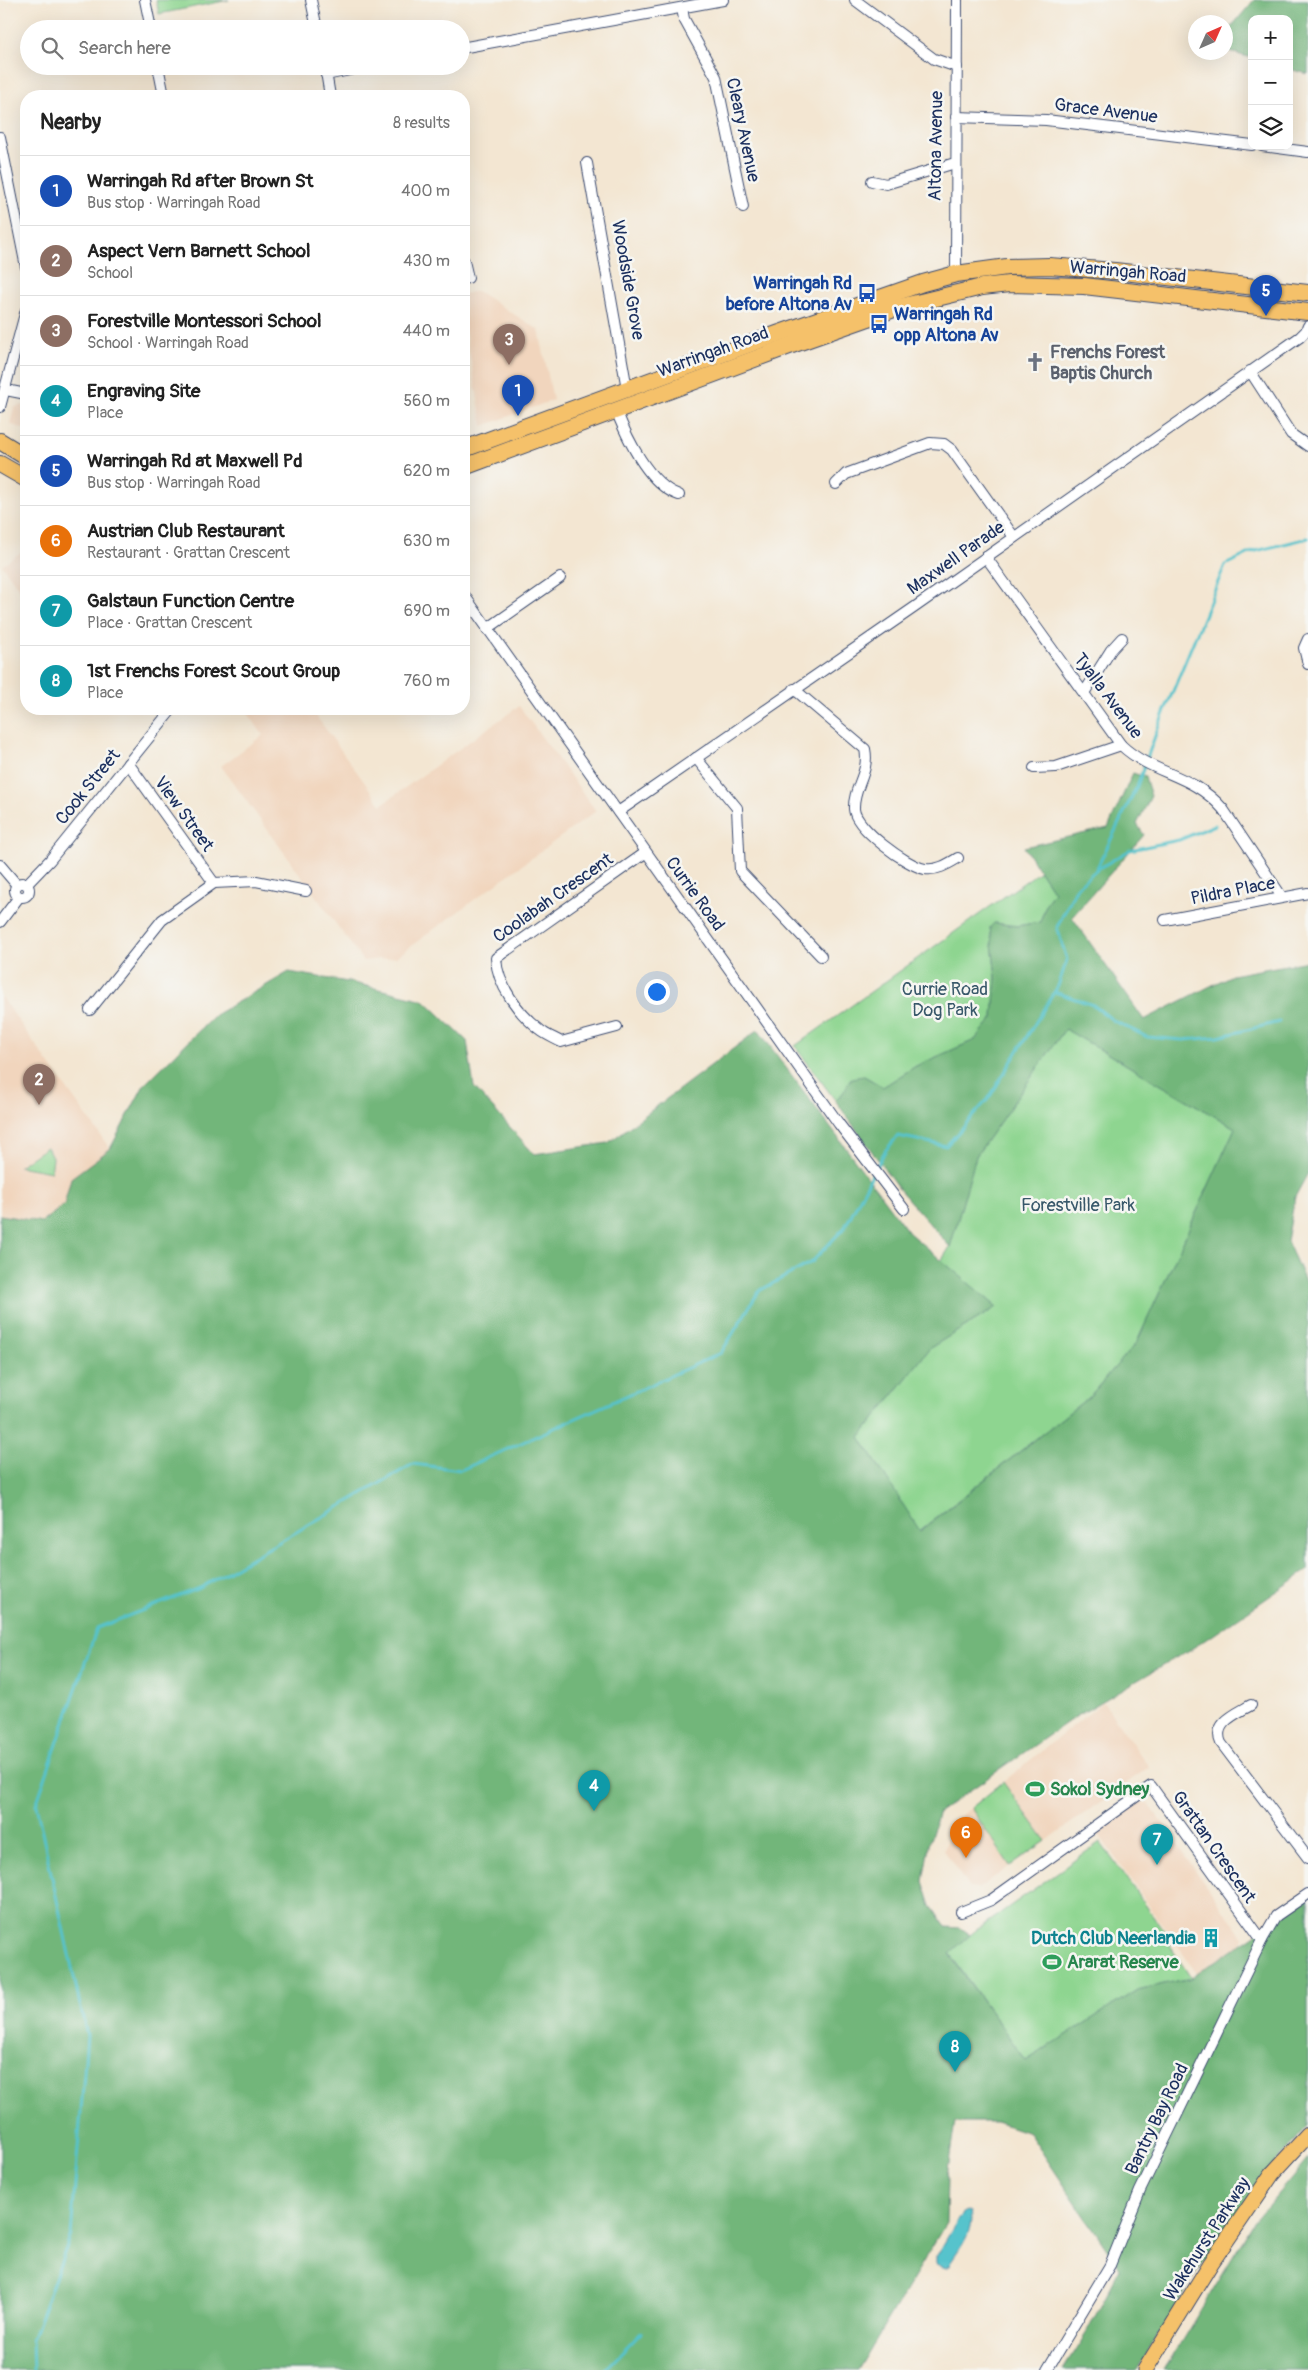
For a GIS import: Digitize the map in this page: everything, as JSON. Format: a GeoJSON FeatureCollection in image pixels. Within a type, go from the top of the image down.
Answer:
{"type":"FeatureCollection","features":[{"type":"Feature","properties":{"kind":"highway","name":"Warringah Road"},"geometry":{"type":"LineString","coordinates":[[630,396],[886,295],[956,274],[1007,267],[1049,266],[1115,271],[1308,293]]}},
{"type":"Feature","properties":{"kind":"highway","name":"Altona Avenue"},"geometry":{"type":"LineString","coordinates":[[954,293],[956,274]]}},
{"type":"Feature","properties":{"kind":"highway","name":"Warringah Road"},"geometry":{"type":"LineString","coordinates":[[470,446],[613,402],[900,307],[954,293],[1009,284],[1084,286],[1308,312]]}},
{"type":"Feature","properties":{"kind":"highway","name":"Warringah Road"},"geometry":{"type":"LineString","coordinates":[[470,464],[613,402]]}},
{"type":"Feature","properties":{"kind":"highway"},"geometry":{"type":"LineString","coordinates":[[0,441],[20,454]]}},
{"type":"Feature","properties":{"kind":"highway"},"geometry":{"type":"LineString","coordinates":[[0,464],[20,476]]}},
{"type":"Feature","properties":{"kind":"main road","name":"Wakehurst Parkway"},"geometry":{"type":"LineString","coordinates":[[1145,2370],[1211,2263],[1267,2182],[1308,2135]]}},
{"type":"Feature","properties":{"kind":"street"},"geometry":{"type":"LineString","coordinates":[[145,0],[149,20]]}},
{"type":"Feature","properties":{"kind":"street"},"geometry":{"type":"LineString","coordinates":[[311,0],[315,20]]}},
{"type":"Feature","properties":{"kind":"street"},"geometry":{"type":"LineString","coordinates":[[470,46],[723,0]]}},
{"type":"Feature","properties":{"kind":"street"},"geometry":{"type":"LineString","coordinates":[[855,0],[934,59],[957,67]]}},
{"type":"Feature","properties":{"kind":"street","name":"Altona Avenue"},"geometry":{"type":"LineString","coordinates":[[956,274],[957,0]]}},
{"type":"Feature","properties":{"kind":"street","name":"Cleary Avenue"},"geometry":{"type":"LineString","coordinates":[[682,8],[684,19],[716,77],[743,207]]}},
{"type":"Feature","properties":{"kind":"street"},"geometry":{"type":"LineString","coordinates":[[160,75],[163,90]]}},
{"type":"Feature","properties":{"kind":"street"},"geometry":{"type":"LineString","coordinates":[[326,75],[329,90]]}},
{"type":"Feature","properties":{"kind":"street","name":"Grace Avenue"},"geometry":{"type":"LineString","coordinates":[[956,117],[1046,120],[1248,145]]}},
{"type":"Feature","properties":{"kind":"street"},"geometry":{"type":"LineString","coordinates":[[0,137],[20,237]]}},
{"type":"Feature","properties":{"kind":"street"},"geometry":{"type":"LineString","coordinates":[[1293,150],[1308,152]]}},
{"type":"Feature","properties":{"kind":"street"},"geometry":{"type":"LineString","coordinates":[[872,181],[886,184],[955,163]]}},
{"type":"Feature","properties":{"kind":"street","name":"Woodside Grove"},"geometry":{"type":"LineString","coordinates":[[586,164],[630,396]]}},
{"type":"Feature","properties":{"kind":"street","name":"Maxwell Parade"},"geometry":{"type":"LineString","coordinates":[[618,812],[1304,334],[1308,326]]}},
{"type":"Feature","properties":{"kind":"street"},"geometry":{"type":"LineString","coordinates":[[0,407],[20,334]]}},
{"type":"Feature","properties":{"kind":"street"},"geometry":{"type":"LineString","coordinates":[[1250,371],[1291,434],[1308,446]]}},
{"type":"Feature","properties":{"kind":"street"},"geometry":{"type":"LineString","coordinates":[[6,390],[20,393]]}},
{"type":"Feature","properties":{"kind":"street"},"geometry":{"type":"LineString","coordinates":[[613,402],[625,432],[652,477],[668,492],[679,495]]}},
{"type":"Feature","properties":{"kind":"street"},"geometry":{"type":"LineString","coordinates":[[836,484],[846,474],[930,443],[944,444],[952,450],[1014,537]]}},
{"type":"Feature","properties":{"kind":"street","name":"Tyalla Avenue"},"geometry":{"type":"LineString","coordinates":[[986,557],[1121,745],[1144,763],[1180,776],[1212,796],[1223,809],[1282,897]]}},
{"type":"Feature","properties":{"kind":"street"},"geometry":{"type":"LineString","coordinates":[[487,629],[560,578]]}},
{"type":"Feature","properties":{"kind":"street","name":"Currie Road"},"geometry":{"type":"LineString","coordinates":[[470,604],[839,1124],[904,1209]]}},
{"type":"Feature","properties":{"kind":"street"},"geometry":{"type":"LineString","coordinates":[[1084,693],[1111,650],[1122,638]]}},
{"type":"Feature","properties":{"kind":"street"},"geometry":{"type":"LineString","coordinates":[[1308,639],[1304,648],[1308,664]]}},
{"type":"Feature","properties":{"kind":"street"},"geometry":{"type":"LineString","coordinates":[[794,689],[865,750],[868,761],[854,799],[854,812],[866,830],[907,863],[926,870],[944,867],[958,858]]}},
{"type":"Feature","properties":{"kind":"street","name":"Cook Street"},"geometry":{"type":"LineString","coordinates":[[0,922],[19,897],[28,895],[30,890],[22,885],[50,860],[167,715]]}},
{"type":"Feature","properties":{"kind":"street"},"geometry":{"type":"LineString","coordinates":[[1034,768],[1056,767],[1121,745]]}},
{"type":"Feature","properties":{"kind":"street"},"geometry":{"type":"LineString","coordinates":[[696,758],[737,808],[740,871],[821,956]]}},
{"type":"Feature","properties":{"kind":"street","name":"View Street"},"geometry":{"type":"LineString","coordinates":[[128,764],[214,883]]}},
{"type":"Feature","properties":{"kind":"street","name":"Coolabah Crescent"},"geometry":{"type":"LineString","coordinates":[[617,1026],[561,1042],[540,1030],[508,996],[496,971],[496,958],[646,853]]}},
{"type":"Feature","properties":{"kind":"street"},"geometry":{"type":"LineString","coordinates":[[0,865],[22,885]]}},
{"type":"Feature","properties":{"kind":"street"},"geometry":{"type":"LineString","coordinates":[[90,1010],[162,920],[214,883],[256,881],[306,891]]}},
{"type":"Feature","properties":{"kind":"street","name":"Pildra Place"},"geometry":{"type":"LineString","coordinates":[[1165,920],[1308,893]]}},
{"type":"Feature","properties":{"kind":"street"},"geometry":{"type":"LineString","coordinates":[[1251,1705],[1220,1727],[1217,1735],[1221,1743],[1308,1858]]}},
{"type":"Feature","properties":{"kind":"street","name":"Grattan Crescent"},"geometry":{"type":"LineString","coordinates":[[961,1912],[991,1900],[1152,1786],[1262,1940]]}},
{"type":"Feature","properties":{"kind":"street","name":"Bantry Bay Road"},"geometry":{"type":"LineString","coordinates":[[1047,2370],[1110,2265],[1140,2191],[1262,1940],[1276,1916],[1308,1894]]}},
{"type":"Feature","properties":{"kind":"shaded area"},"geometry":{"type":"Polygon","coordinates":[[[477,291],[539,330],[553,400],[483,426],[470,357],[470,293],[477,291]]]}},
{"type":"Feature","properties":{"kind":"shaded area"},"geometry":{"type":"Polygon","coordinates":[[[20,405],[20,428],[10,424],[14,408],[20,405]]]}},
{"type":"Feature","properties":{"kind":"shaded area"},"geometry":{"type":"Polygon","coordinates":[[[20,553],[20,590],[2,565],[20,553]]]}},
{"type":"Feature","properties":{"kind":"shaded area"},"geometry":{"type":"Polygon","coordinates":[[[519,706],[596,811],[396,957],[363,961],[221,766],[263,735],[249,715],[315,715],[381,805],[519,706]]]}},
{"type":"Feature","properties":{"kind":"shaded area"},"geometry":{"type":"Polygon","coordinates":[[[0,995],[110,1149],[71,1178],[64,1205],[42,1222],[0,1215],[0,995]]]}},
{"type":"Feature","properties":{"kind":"shaded area"},"geometry":{"type":"Polygon","coordinates":[[[1103,1702],[1149,1767],[1046,1841],[1003,1782],[1103,1702]]]}},
{"type":"Feature","properties":{"kind":"shaded area"},"geometry":{"type":"Polygon","coordinates":[[[1139,1802],[1149,1804],[1243,1938],[1215,1999],[1097,1832],[1139,1802]]]}},
{"type":"Feature","properties":{"kind":"shaded area"},"geometry":{"type":"Polygon","coordinates":[[[971,1808],[1010,1866],[978,1889],[969,1888],[944,1850],[952,1823],[971,1808]]]}},
{"type":"Feature","properties":{"kind":"green space"},"geometry":{"type":"Polygon","coordinates":[[[156,0],[229,0],[159,14],[156,0]]]}},
{"type":"Feature","properties":{"kind":"green space"},"geometry":{"type":"Polygon","coordinates":[[[1254,0],[1308,0],[1308,74],[1293,70],[1293,15],[1248,15],[1248,57],[1233,53],[1233,25],[1254,0]]]}},
{"type":"Feature","properties":{"kind":"green space"},"geometry":{"type":"Polygon","coordinates":[[[1133,773],[1145,777],[1151,796],[1137,824],[1144,835],[1072,917],[1144,1020],[1232,975],[1308,961],[1308,1173],[1295,1197],[1287,1241],[1308,1288],[1308,1570],[1206,1640],[1072,1719],[939,1812],[930,1840],[923,1881],[931,1906],[946,1927],[960,1928],[970,1935],[949,1954],[1026,2061],[1137,1990],[1191,1978],[1308,1898],[1308,2125],[1264,2175],[1196,2273],[1137,2370],[1063,2370],[1087,2332],[1120,2268],[1029,2133],[996,2122],[955,2122],[947,2176],[946,2223],[858,2370],[0,2370],[0,1215],[42,1222],[64,1205],[71,1178],[110,1149],[144,1085],[215,1015],[289,972],[354,983],[424,1000],[467,1041],[474,1087],[534,1154],[608,1143],[758,1030],[909,1233],[997,1307],[930,1348],[860,1437],[920,1531],[1090,1396],[1137,1342],[1235,1128],[1065,1029],[976,1156],[950,1247],[899,1189],[835,1100],[843,1093],[851,1078],[864,1076],[883,1087],[916,1066],[975,1040],[993,1018],[996,977],[990,927],[994,923],[1017,926],[1040,922],[1047,902],[1054,892],[1024,847],[1108,828],[1133,773]]]}},
{"type":"Feature","properties":{"kind":"green space","name":"Currie Road Dog Park"},"geometry":{"type":"Polygon","coordinates":[[[1040,871],[1054,892],[1047,902],[1040,922],[1017,926],[995,923],[990,927],[996,977],[993,1018],[975,1040],[916,1066],[883,1087],[864,1076],[835,1100],[795,1046],[1040,871]]]}},
{"type":"Feature","properties":{"kind":"green space","name":"Forestville Park"},"geometry":{"type":"Polygon","coordinates":[[[1065,1029],[1235,1128],[1137,1342],[1090,1396],[919,1531],[860,1437],[930,1348],[997,1307],[941,1261],[950,1247],[976,1156],[1065,1029]]]}},
{"type":"Feature","properties":{"kind":"green space"},"geometry":{"type":"Polygon","coordinates":[[[47,1147],[53,1159],[51,1172],[19,1166],[47,1147]]]}},
{"type":"Feature","properties":{"kind":"green space"},"geometry":{"type":"Polygon","coordinates":[[[1003,1782],[1046,1841],[1010,1866],[971,1808],[1003,1782]]]}},
{"type":"Feature","properties":{"kind":"green space","name":"Ararat Reserve"},"geometry":{"type":"Polygon","coordinates":[[[1100,1842],[1173,1943],[1170,1946],[1191,1978],[1137,1990],[1026,2061],[949,1953],[975,1931],[1100,1842]]]}},
{"type":"Feature","properties":{"kind":"green space"},"geometry":{"type":"Polygon","coordinates":[[[1308,2158],[1308,2370],[1164,2370],[1254,2222],[1308,2158]]]}},
{"type":"Feature","properties":{"kind":"water"},"geometry":{"type":"Polygon","coordinates":[[[965,2211],[970,2213],[971,2220],[965,2240],[949,2265],[945,2267],[936,2264],[936,2257],[965,2211]]]}},
{"type":"Feature","properties":{"kind":"waterway"},"geometry":{"type":"LineString","coordinates":[[1096,870],[1137,786],[1159,725],[1225,565],[1252,552],[1308,538]]}},
{"type":"Feature","properties":{"kind":"waterway"},"geometry":{"type":"LineString","coordinates":[[876,1168],[885,1151],[898,1136],[946,1146],[989,1098],[1058,986],[1067,960],[1057,927],[1077,887],[1096,870],[1130,850],[1179,840],[1215,825]]}},
{"type":"Feature","properties":{"kind":"waterway"},"geometry":{"type":"LineString","coordinates":[[1055,992],[1093,1005],[1114,1021],[1147,1037],[1183,1040],[1218,1037],[1279,1022]]}},
{"type":"Feature","properties":{"kind":"waterway"},"geometry":{"type":"LineString","coordinates":[[33,2370],[32,2340],[71,2235],[87,2036],[36,1805],[97,1628],[200,1588],[413,1464],[461,1470],[721,1353],[759,1291],[812,1262],[845,1227],[873,1173]]}},
{"type":"Feature","properties":{"kind":"waterway"},"geometry":{"type":"LineString","coordinates":[[604,2370],[641,2332]]}},
{"type":"Feature","properties":{"kind":"place","name":"Warringah Rd before Altona Av"},"geometry":{"type":"Point","coordinates":[867,293]}},
{"type":"Feature","properties":{"kind":"place","name":"Warringah Rd at Maxwell Pd"},"geometry":{"type":"Point","coordinates":[1266,316]}},
{"type":"Feature","properties":{"kind":"place","name":"Warringah Rd opp Altona Av"},"geometry":{"type":"Point","coordinates":[879,324]}},
{"type":"Feature","properties":{"kind":"place","name":"Frenchs Forest Baptis Church"},"geometry":{"type":"Point","coordinates":[1035,362]}},
{"type":"Feature","properties":{"kind":"place","name":"Forestville Montessori School"},"geometry":{"type":"Point","coordinates":[509,365]}},
{"type":"Feature","properties":{"kind":"place","name":"Warringah Rd after Brown St"},"geometry":{"type":"Point","coordinates":[518,416]}},
{"type":"Feature","properties":{"kind":"place","name":"Aspect Vern Barnett School"},"geometry":{"type":"Point","coordinates":[39,1105]}},
{"type":"Feature","properties":{"kind":"place","name":"Sokol Sydney"},"geometry":{"type":"Point","coordinates":[1035,1789]}},
{"type":"Feature","properties":{"kind":"place","name":"Engraving Site"},"geometry":{"type":"Point","coordinates":[594,1811]}},
{"type":"Feature","properties":{"kind":"place","name":"Austrian Club Restaurant"},"geometry":{"type":"Point","coordinates":[966,1858]}},
{"type":"Feature","properties":{"kind":"place","name":"Galstaun Function Centre"},"geometry":{"type":"Point","coordinates":[1157,1865]}},
{"type":"Feature","properties":{"kind":"place","name":"Dutch Club Neerlandia"},"geometry":{"type":"Point","coordinates":[1211,1938]}},
{"type":"Feature","properties":{"kind":"place","name":"Ararat Reserve"},"geometry":{"type":"Point","coordinates":[1052,1962]}},
{"type":"Feature","properties":{"kind":"place","name":"1st Frenchs Forest Scout Group"},"geometry":{"type":"Point","coordinates":[955,2072]}}]}
